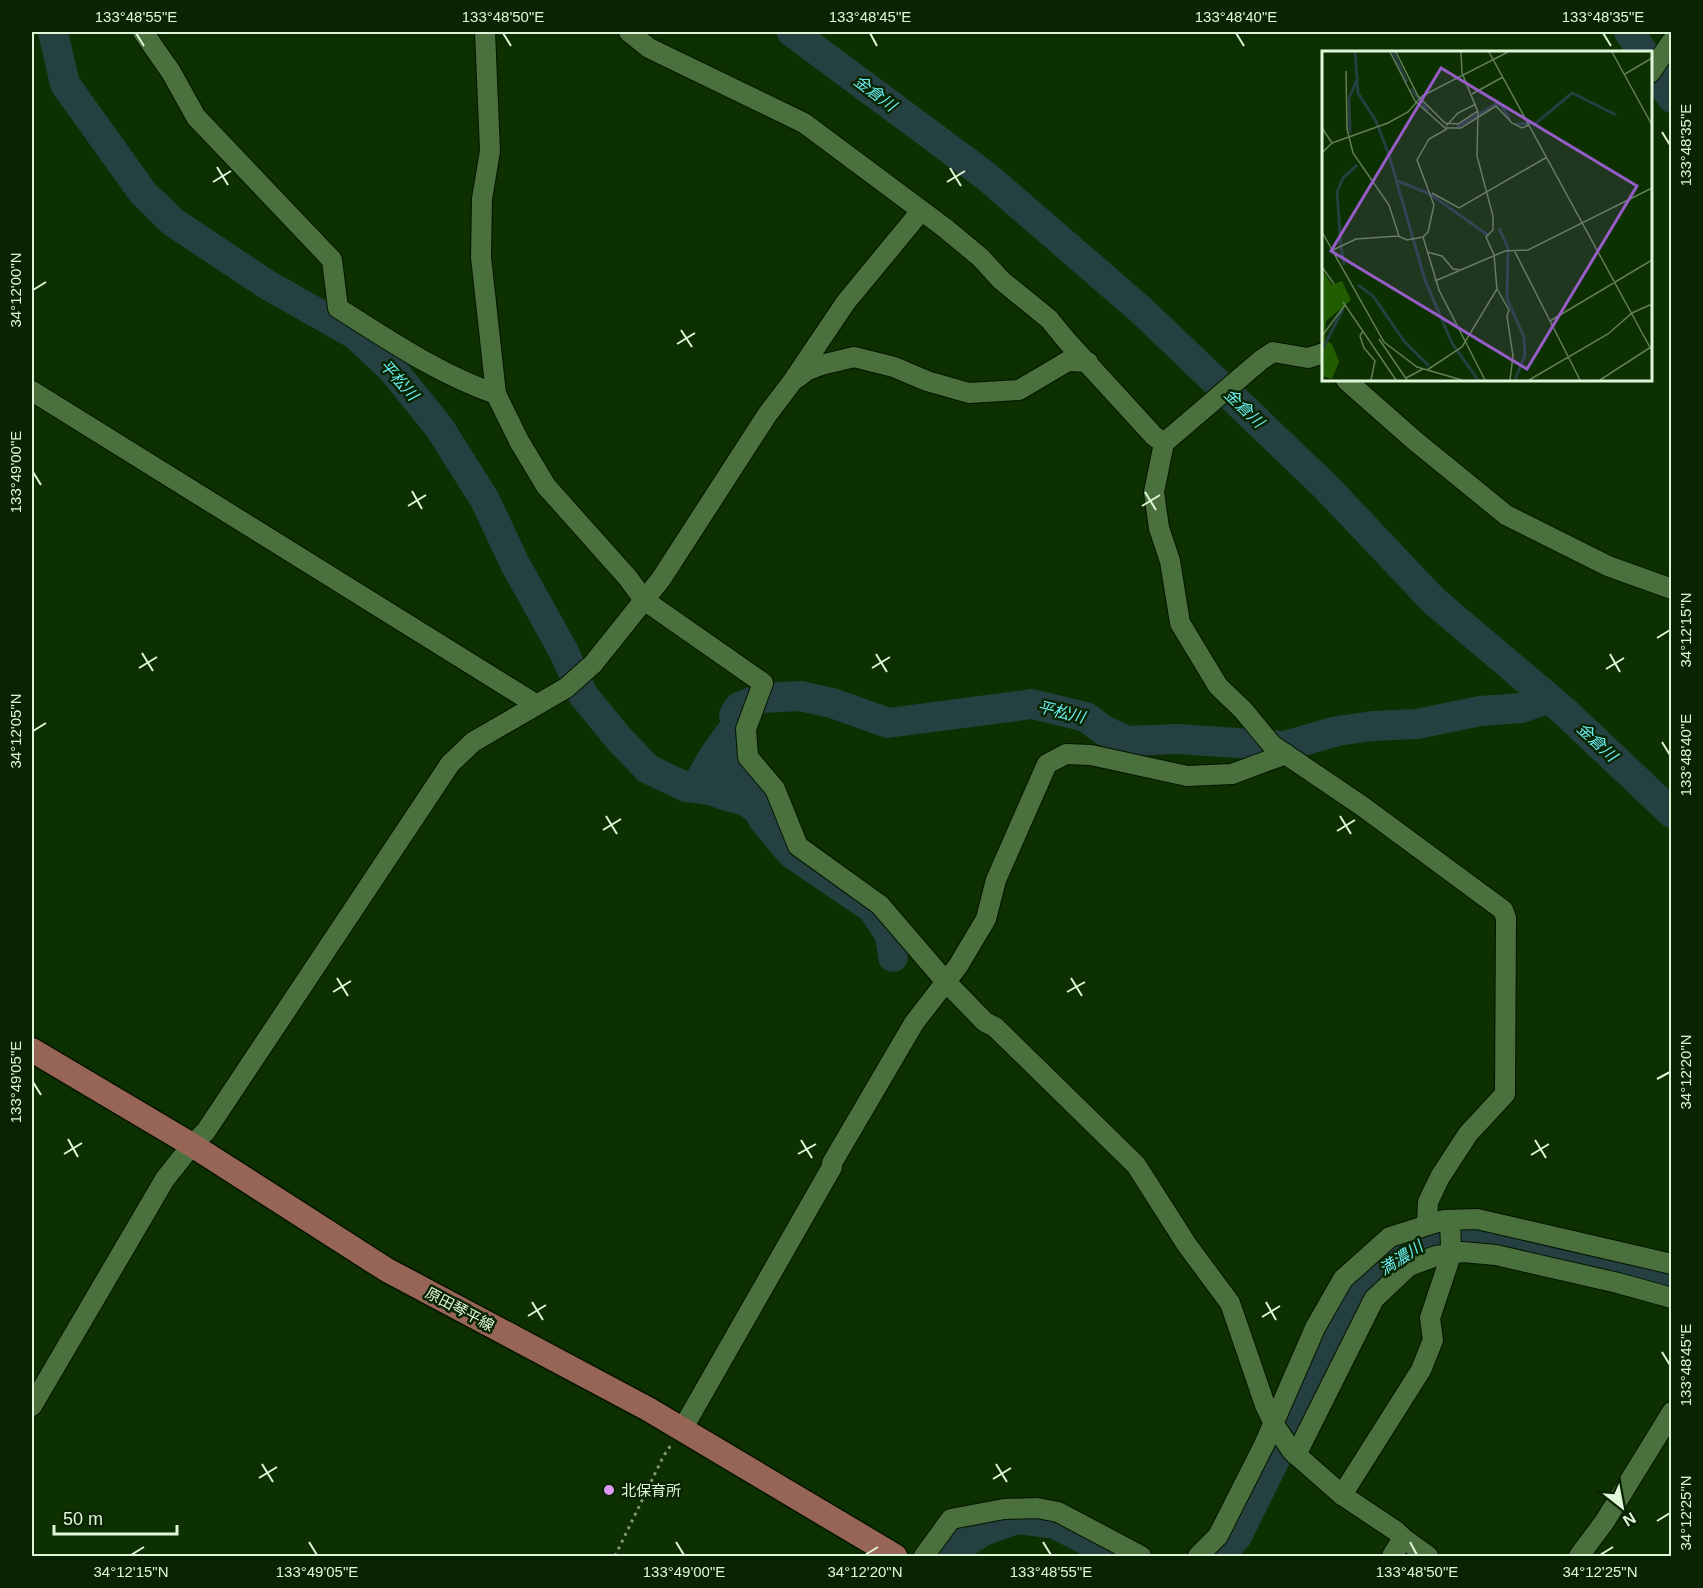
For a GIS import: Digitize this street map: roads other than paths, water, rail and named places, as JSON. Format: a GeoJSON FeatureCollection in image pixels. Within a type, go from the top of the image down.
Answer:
{"type":"FeatureCollection","features":[{"type":"Feature","properties":{"kind":"main road","name":"原田琴平線"},"geometry":{"type":"LineString","coordinates":[[32,1050],[192,1145],[387,1270],[683,1428],[895,1557]]}},
{"type":"Feature","properties":{"kind":"street"},"geometry":{"type":"LineString","coordinates":[[143,32],[171,72],[196,117],[332,260],[338,308],[396,345],[462,382],[496,394]]}},
{"type":"Feature","properties":{"kind":"street"},"geometry":{"type":"LineString","coordinates":[[486,32],[490,151],[482,199],[481,257],[496,394],[519,441],[546,486],[628,578],[644,600],[763,683],[746,729],[748,757],[775,789],[798,846],[880,905],[946,982],[985,1022],[995,1028],[1136,1165],[1187,1245],[1230,1303],[1265,1405],[1274,1425],[1294,1453],[1342,1495],[1396,1531],[1428,1557]]}},
{"type":"Feature","properties":{"kind":"street"},"geometry":{"type":"LineString","coordinates":[[628,32],[649,48],[804,123],[954,235],[981,258],[1008,287],[1049,319],[1154,436],[1164,443]]}},
{"type":"Feature","properties":{"kind":"street"},"geometry":{"type":"LineString","coordinates":[[1652,70],[1671,41]]}},
{"type":"Feature","properties":{"kind":"street"},"geometry":{"type":"LineString","coordinates":[[32,1406],[165,1179],[212,1122],[284,1017],[293,998],[450,764],[473,742],[566,688],[593,664],[661,579],[767,415],[846,302],[921,211]]}},
{"type":"Feature","properties":{"kind":"street"},"geometry":{"type":"LineString","coordinates":[[1322,356],[1308,358],[1273,352],[1261,360],[1164,443],[1154,492],[1159,528],[1170,561],[1180,623],[1218,686],[1244,710],[1272,745],[1362,806],[1494,903],[1503,910],[1506,918],[1504,1094],[1468,1134],[1440,1177],[1428,1202],[1427,1225]]}},
{"type":"Feature","properties":{"kind":"street"},"geometry":{"type":"LineString","coordinates":[[792,382],[806,371],[854,357],[894,367],[927,381],[969,393],[1009,391],[1019,390],[1068,361],[1088,362]]}},
{"type":"Feature","properties":{"kind":"street"},"geometry":{"type":"LineString","coordinates":[[1347,381],[1414,440],[1506,515],[1608,566],[1671,589]]}},
{"type":"Feature","properties":{"kind":"street"},"geometry":{"type":"LineString","coordinates":[[33,396],[537,705]]}},
{"type":"Feature","properties":{"kind":"street"},"geometry":{"type":"LineString","coordinates":[[683,1428],[902,1042],[946,982],[986,919],[996,880],[1047,764],[1066,754],[1091,755],[1187,777],[1232,774],[1286,754]]}},
{"type":"Feature","properties":{"kind":"street"},"geometry":{"type":"LineString","coordinates":[[1198,1557],[1218,1536],[1274,1425],[1315,1328],[1343,1279],[1390,1236],[1450,1220],[1477,1219],[1671,1264]]}},
{"type":"Feature","properties":{"kind":"street"},"geometry":{"type":"LineString","coordinates":[[1342,1495],[1421,1370],[1433,1340],[1430,1318],[1450,1251],[1450,1220]]}},
{"type":"Feature","properties":{"kind":"street"},"geometry":{"type":"LineString","coordinates":[[1294,1453],[1374,1299],[1409,1266],[1450,1251],[1496,1256],[1618,1283],[1671,1298]]}},
{"type":"Feature","properties":{"kind":"street"},"geometry":{"type":"LineString","coordinates":[[1579,1557],[1605,1521],[1671,1412]]}},
{"type":"Feature","properties":{"kind":"street"},"geometry":{"type":"LineString","coordinates":[[924,1557],[951,1519],[1004,1509],[1037,1508],[1058,1512],[1141,1557]]}},
{"type":"Feature","properties":{"kind":"street"},"geometry":{"type":"LineString","coordinates":[[1392,1557],[1403,1538]]}},
{"type":"Feature","properties":{"kind":"water"},"geometry":{"type":"Polygon","coordinates":[[[750,688],[753,691],[740,735],[777,802],[791,849],[786,852],[740,815],[718,809],[679,793],[691,765],[709,737],[750,688]]]}},
{"type":"Feature","properties":{"kind":"waterway","name":"平松川"},"geometry":{"type":"LineString","coordinates":[[53,32],[65,84],[143,193],[173,222],[266,284],[356,335],[392,369],[439,427],[485,500],[515,564],[564,652],[583,695],[620,740],[648,769],[686,787],[722,792]]}},
{"type":"Feature","properties":{"kind":"waterway","name":"金倉川"},"geometry":{"type":"LineString","coordinates":[[792,32],[986,176],[1141,310],[1326,487],[1434,601],[1564,711],[1672,813]]}},
{"type":"Feature","properties":{"kind":"waterway"},"geometry":{"type":"LineString","coordinates":[[1629,32],[1642,51]]}},
{"type":"Feature","properties":{"kind":"waterway"},"geometry":{"type":"LineString","coordinates":[[1656,74],[1672,98]]}},
{"type":"Feature","properties":{"kind":"waterway","name":"平松川"},"geometry":{"type":"LineString","coordinates":[[734,715],[739,707],[762,698],[800,696],[832,703],[888,723],[1032,704],[1086,717],[1103,730],[1127,741],[1177,739],[1285,746],[1337,731],[1373,726],[1417,724],[1480,711],[1521,708],[1548,699]]}},
{"type":"Feature","properties":{"kind":"waterway","name":"平松川"},"geometry":{"type":"LineString","coordinates":[[762,818],[791,853],[872,908],[890,935],[893,957]]}},
{"type":"Feature","properties":{"kind":"waterway","name":"満濃川"},"geometry":{"type":"LineString","coordinates":[[1220,1556],[1237,1536],[1357,1294],[1381,1269],[1399,1255],[1430,1240],[1464,1234],[1482,1235],[1518,1241],[1672,1282]]}},
{"type":"Feature","properties":{"kind":"waterway","name":"満濃川"},"geometry":{"type":"LineString","coordinates":[[944,1556],[983,1531],[1017,1519],[1055,1524],[1117,1556]]}},
{"type":"Feature","properties":{"kind":"place","name":"北保育所"},"geometry":{"type":"Point","coordinates":[609,1490]}}]}
